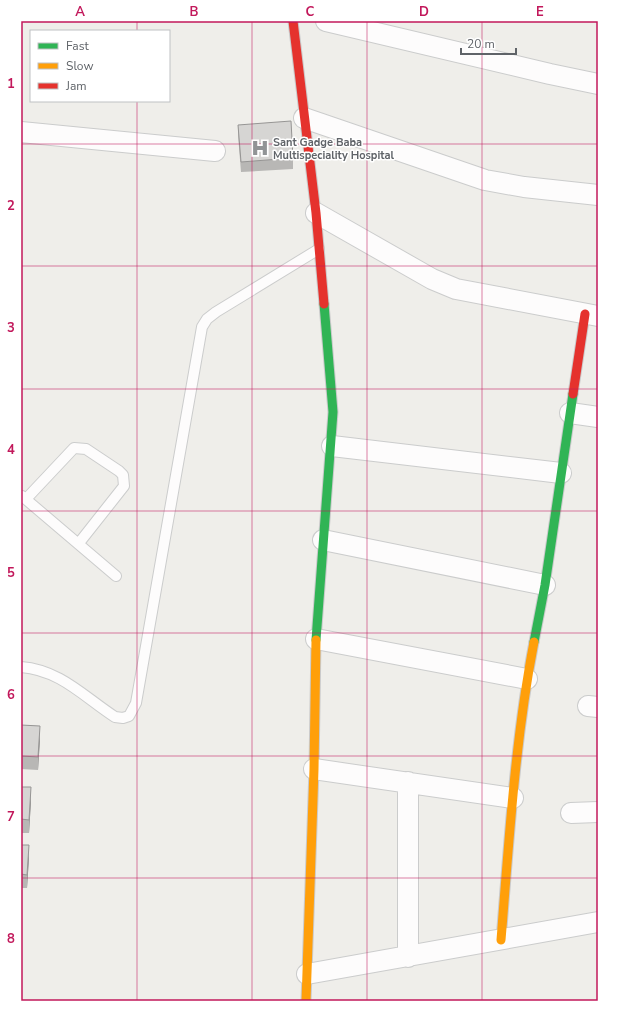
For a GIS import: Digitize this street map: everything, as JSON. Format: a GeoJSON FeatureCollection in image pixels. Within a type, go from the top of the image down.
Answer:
{"type":"FeatureCollection","features":[{"type":"Feature","properties":{"kind":"street"},"geometry":{"type":"LineString","coordinates":[[293,21],[316,213],[333,412],[332,446],[323,540],[316,639],[314,769],[306,1001]]}},
{"type":"Feature","properties":{"kind":"street"},"geometry":{"type":"LineString","coordinates":[[326,21],[598,84]]}},
{"type":"Feature","properties":{"kind":"street"},"geometry":{"type":"LineString","coordinates":[[304,118],[485,180],[524,187],[598,195]]}},
{"type":"Feature","properties":{"kind":"street"},"geometry":{"type":"LineString","coordinates":[[21,132],[215,151]]}},
{"type":"Feature","properties":{"kind":"street"},"geometry":{"type":"LineString","coordinates":[[316,213],[456,290],[591,315],[570,413],[545,585],[527,679],[513,798],[501,940]]}},
{"type":"Feature","properties":{"kind":"street"},"geometry":{"type":"LineString","coordinates":[[570,413],[598,417]]}},
{"type":"Feature","properties":{"kind":"street"},"geometry":{"type":"LineString","coordinates":[[332,446],[561,473]]}},
{"type":"Feature","properties":{"kind":"street"},"geometry":{"type":"LineString","coordinates":[[323,540],[545,585]]}},
{"type":"Feature","properties":{"kind":"street"},"geometry":{"type":"LineString","coordinates":[[316,639],[527,679]]}},
{"type":"Feature","properties":{"kind":"street"},"geometry":{"type":"LineString","coordinates":[[314,769],[513,798]]}},
{"type":"Feature","properties":{"kind":"street"},"geometry":{"type":"LineString","coordinates":[[408,782],[408,957]]}},
{"type":"Feature","properties":{"kind":"street"},"geometry":{"type":"LineString","coordinates":[[571,813],[598,812]]}},
{"type":"Feature","properties":{"kind":"street"},"geometry":{"type":"LineString","coordinates":[[306,974],[598,922]]}},
{"type":"Feature","properties":{"kind":"lane"},"geometry":{"type":"LineString","coordinates":[[21,667],[37,669],[54,675],[115,717],[123,718],[129,716],[136,703],[202,327],[207,319],[216,312],[319,249]]}},
{"type":"Feature","properties":{"kind":"lane"},"geometry":{"type":"LineString","coordinates":[[79,543],[124,486],[123,475],[119,471],[86,449],[79,447],[74,448],[23,497],[116,576]]}},
{"type":"Feature","properties":{"kind":"building"},"geometry":{"type":"Polygon","coordinates":[[[291,121],[293,158],[241,162],[238,125],[291,121]]]}},
{"type":"Feature","properties":{"kind":"building"},"geometry":{"type":"Polygon","coordinates":[[[21,725],[40,726],[38,757],[21,756],[21,725]]]}},
{"type":"Feature","properties":{"kind":"building"},"geometry":{"type":"Polygon","coordinates":[[[21,787],[31,787],[29,820],[21,819],[21,787]]]}},
{"type":"Feature","properties":{"kind":"building"},"geometry":{"type":"Polygon","coordinates":[[[21,845],[29,845],[27,875],[21,874],[21,845]]]}},
{"type":"Feature","properties":{"kind":"traffic: fast"},"geometry":{"type":"LineString","coordinates":[[316,640],[333,412],[324,304]]}},
{"type":"Feature","properties":{"kind":"traffic: fast"},"geometry":{"type":"LineString","coordinates":[[534,642],[545,585],[573,394]]}},
{"type":"Feature","properties":{"kind":"traffic: slow"},"geometry":{"type":"LineString","coordinates":[[306,1001],[314,769],[316,640]]}},
{"type":"Feature","properties":{"kind":"traffic: slow"},"geometry":{"type":"LineString","coordinates":[[501,940],[517,753],[527,679],[534,642]]}},
{"type":"Feature","properties":{"kind":"traffic: jam"},"geometry":{"type":"LineString","coordinates":[[293,21],[316,213],[324,304]]}},
{"type":"Feature","properties":{"kind":"traffic: jam"},"geometry":{"type":"LineString","coordinates":[[573,394],[585,314]]}},
{"type":"Feature","properties":{"kind":"place","name":"Sant Gadge Baba Multispeciality Hospital"},"geometry":{"type":"Point","coordinates":[260,148]}}]}
